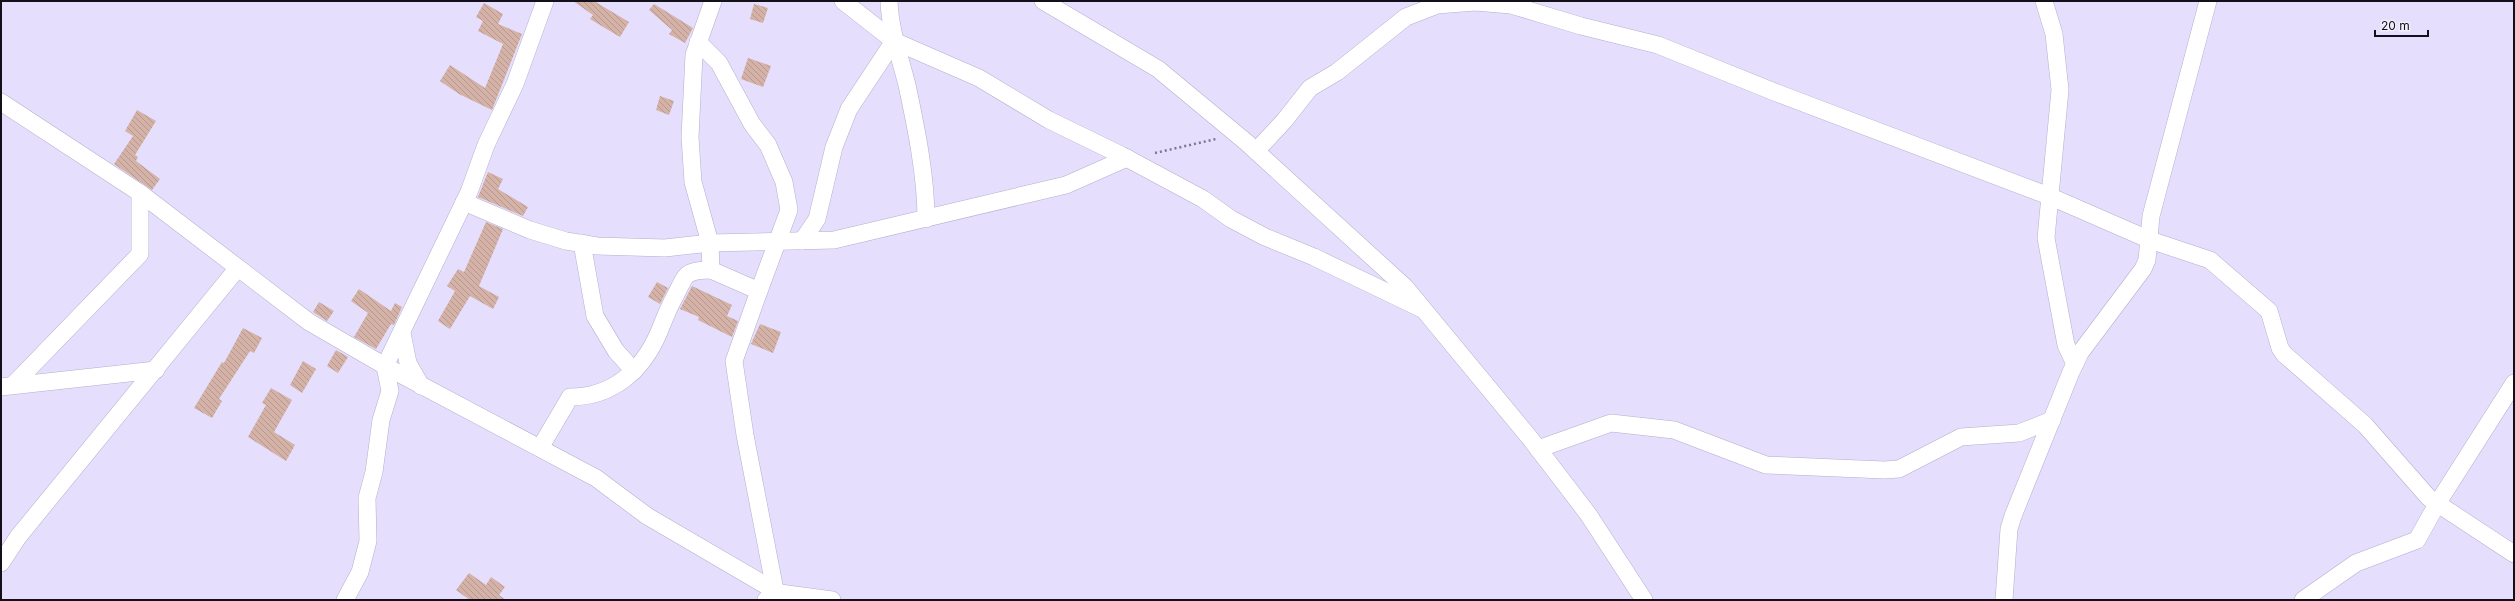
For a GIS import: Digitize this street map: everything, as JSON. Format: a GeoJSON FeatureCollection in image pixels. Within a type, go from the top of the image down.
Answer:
{"type":"FeatureCollection","features":[{"type":"Feature","properties":{"kind":"street"},"geometry":{"type":"LineString","coordinates":[[345,600],[360,572],[368,541],[367,498],[374,472],[381,420],[390,391],[385,366],[464,202],[486,145],[515,84],[545,1]]}},
{"type":"Feature","properties":{"kind":"street"},"geometry":{"type":"LineString","coordinates":[[711,270],[710,242],[693,182],[690,137],[694,55],[713,1]]}},
{"type":"Feature","properties":{"kind":"street"},"geometry":{"type":"LineString","coordinates":[[843,1],[894,41],[979,78],[1049,120],[1132,161],[1203,199],[1231,219],[1265,237],[1314,257],[1426,311]]}},
{"type":"Feature","properties":{"kind":"street"},"geometry":{"type":"LineString","coordinates":[[889,1],[894,41],[907,85],[926,192],[926,219]]}},
{"type":"Feature","properties":{"kind":"street"},"geometry":{"type":"LineString","coordinates":[[1043,1],[1158,69],[1256,151],[1406,287],[1538,449],[1588,514],[1644,600]]}},
{"type":"Feature","properties":{"kind":"street"},"geometry":{"type":"LineString","coordinates":[[2044,1],[2054,34],[2060,90],[2046,238],[2066,346],[2075,364]]}},
{"type":"Feature","properties":{"kind":"street"},"geometry":{"type":"LineString","coordinates":[[2004,600],[2009,529],[2075,364],[2080,353],[2143,269],[2147,260],[2151,216],[2208,1]]}},
{"type":"Feature","properties":{"kind":"street"},"geometry":{"type":"LineString","coordinates":[[1256,151],[1284,121],[1310,88],[1337,72],[1406,18],[1437,5],[1475,2],[1518,3],[1581,26],[1658,45],[1777,93],[2049,196],[2150,240],[2210,260],[2269,311],[2280,348],[2284,354],[2365,425],[2429,498],[2514,554]]}},
{"type":"Feature","properties":{"kind":"street"},"geometry":{"type":"LineString","coordinates":[[802,241],[817,219],[834,147],[849,109],[894,41]]}},
{"type":"Feature","properties":{"kind":"street"},"geometry":{"type":"LineString","coordinates":[[698,42],[719,63],[752,124],[768,146],[784,182],[789,210],[758,291],[734,361],[744,435],[779,596]]}},
{"type":"Feature","properties":{"kind":"street"},"geometry":{"type":"LineString","coordinates":[[1,102],[140,193],[237,269],[309,322],[421,386],[596,478],[647,516],[779,596],[832,600]]}},
{"type":"Feature","properties":{"kind":"street"},"geometry":{"type":"LineString","coordinates":[[464,202],[511,224],[566,241],[582,243],[665,248],[710,242],[834,240],[1066,185],[1132,161]]}},
{"type":"Feature","properties":{"kind":"street"},"geometry":{"type":"LineString","coordinates":[[7,385],[140,254],[140,193]]}},
{"type":"Feature","properties":{"kind":"street"},"geometry":{"type":"LineString","coordinates":[[582,243],[595,316],[616,351],[634,371]]}},
{"type":"Feature","properties":{"kind":"street"},"geometry":{"type":"LineString","coordinates":[[1,563],[18,537],[237,269]]}},
{"type":"Feature","properties":{"kind":"street"},"geometry":{"type":"LineString","coordinates":[[540,448],[570,397],[585,397],[612,389],[634,371],[647,356],[668,309],[687,275],[693,271],[711,270],[758,291]]}},
{"type":"Feature","properties":{"kind":"street"},"geometry":{"type":"LineString","coordinates":[[402,333],[408,363],[421,386]]}},
{"type":"Feature","properties":{"kind":"street"},"geometry":{"type":"LineString","coordinates":[[7,385],[156,370]]}},
{"type":"Feature","properties":{"kind":"street"},"geometry":{"type":"LineString","coordinates":[[2303,600],[2356,563],[2417,540],[2437,504],[2514,383]]}},
{"type":"Feature","properties":{"kind":"street"},"geometry":{"type":"LineString","coordinates":[[1538,449],[1611,423],[1674,430],[1766,465],[1884,470],[1899,469],[1961,437],[2019,432],[2052,420]]}},
{"type":"Feature","properties":{"kind":"street"},"geometry":{"type":"LineString","coordinates":[[360,572],[360,600]]}},
{"type":"Feature","properties":{"kind":"path"},"geometry":{"type":"LineString","coordinates":[[1132,161],[1158,152],[1236,134]]}},
{"type":"Feature","properties":{"kind":"building"},"geometry":{"type":"Polygon","coordinates":[[[573,1],[594,1],[629,22],[620,37],[590,19],[593,15],[573,1]]]}},
{"type":"Feature","properties":{"kind":"building"},"geometry":{"type":"Polygon","coordinates":[[[484,3],[503,14],[498,24],[522,34],[492,110],[459,94],[440,81],[450,65],[485,88],[503,44],[478,31],[483,21],[476,17],[484,3]]]}},
{"type":"Feature","properties":{"kind":"building"},"geometry":{"type":"Polygon","coordinates":[[[654,4],[693,28],[685,43],[669,34],[672,30],[649,10],[654,4]]]}},
{"type":"Feature","properties":{"kind":"building"},"geometry":{"type":"Polygon","coordinates":[[[754,4],[768,8],[763,23],[750,19],[754,4]]]}},
{"type":"Feature","properties":{"kind":"building"},"geometry":{"type":"Polygon","coordinates":[[[748,58],[771,66],[763,87],[741,79],[748,58]]]}},
{"type":"Feature","properties":{"kind":"building"},"geometry":{"type":"Polygon","coordinates":[[[660,96],[674,101],[669,115],[656,110],[660,96]]]}},
{"type":"Feature","properties":{"kind":"building"},"geometry":{"type":"Polygon","coordinates":[[[137,110],[156,121],[135,155],[138,157],[136,161],[160,179],[152,190],[114,164],[133,136],[125,131],[137,110]]]}},
{"type":"Feature","properties":{"kind":"building"},"geometry":{"type":"Polygon","coordinates":[[[488,172],[503,179],[498,189],[528,207],[523,216],[478,197],[488,172]]]}},
{"type":"Feature","properties":{"kind":"building"},"geometry":{"type":"Polygon","coordinates":[[[486,222],[503,229],[479,286],[499,297],[493,309],[470,296],[450,329],[438,321],[455,291],[447,286],[458,269],[464,272],[486,222]]]}},
{"type":"Feature","properties":{"kind":"building"},"geometry":{"type":"Polygon","coordinates":[[[657,282],[668,288],[660,304],[648,297],[657,282]]]}},
{"type":"Feature","properties":{"kind":"building"},"geometry":{"type":"Polygon","coordinates":[[[692,286],[732,305],[727,316],[738,321],[732,337],[698,320],[699,317],[680,309],[692,286]]]}},
{"type":"Feature","properties":{"kind":"building"},"geometry":{"type":"Polygon","coordinates":[[[359,289],[391,311],[395,303],[402,307],[394,325],[391,324],[376,349],[354,337],[368,313],[351,301],[359,289]]]}},
{"type":"Feature","properties":{"kind":"building"},"geometry":{"type":"Polygon","coordinates":[[[319,302],[334,311],[327,321],[313,312],[319,302]]]}},
{"type":"Feature","properties":{"kind":"building"},"geometry":{"type":"Polygon","coordinates":[[[760,324],[781,332],[773,353],[751,344],[760,324]]]}},
{"type":"Feature","properties":{"kind":"building"},"geometry":{"type":"Polygon","coordinates":[[[243,328],[262,338],[254,353],[250,351],[219,399],[222,401],[212,418],[194,408],[222,362],[224,363],[243,328]]]}},
{"type":"Feature","properties":{"kind":"building"},"geometry":{"type":"Polygon","coordinates":[[[336,350],[348,357],[338,373],[327,366],[336,350]]]}},
{"type":"Feature","properties":{"kind":"building"},"geometry":{"type":"Polygon","coordinates":[[[303,361],[316,369],[302,393],[290,385],[303,361]]]}},
{"type":"Feature","properties":{"kind":"building"},"geometry":{"type":"Polygon","coordinates":[[[271,388],[292,400],[274,432],[295,445],[286,461],[248,437],[266,405],[262,403],[271,388]]]}},
{"type":"Feature","properties":{"kind":"building"},"geometry":{"type":"Polygon","coordinates":[[[469,573],[486,585],[491,577],[505,587],[499,595],[506,600],[470,600],[456,590],[469,573]]]}}]}
